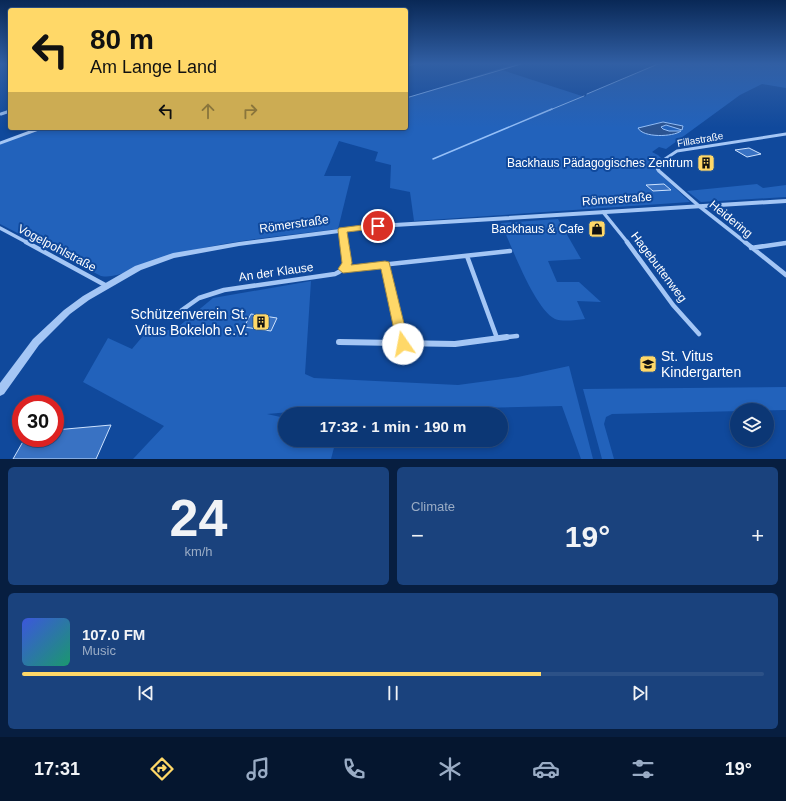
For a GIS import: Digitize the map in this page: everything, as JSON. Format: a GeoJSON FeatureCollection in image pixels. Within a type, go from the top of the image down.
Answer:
{"type":"FeatureCollection","features":[{"type":"Feature","properties":{"kind":"street"},"geometry":{"type":"LineString","coordinates":[[0,143],[36,130]]}},
{"type":"Feature","properties":{"kind":"street","name":"Fillastraße"},"geometry":{"type":"LineString","coordinates":[[699,206],[659,170],[656,165],[677,151],[786,134]]}},
{"type":"Feature","properties":{"kind":"street","name":"Römerstraße"},"geometry":{"type":"LineString","coordinates":[[0,391],[36,342],[66,312],[105,285],[138,268],[179,255],[239,244],[343,230],[415,223],[786,200]]}},
{"type":"Feature","properties":{"kind":"street","name":"Heidering"},"geometry":{"type":"LineString","coordinates":[[699,206],[786,275]]}},
{"type":"Feature","properties":{"kind":"street","name":"Hagebuttenweg"},"geometry":{"type":"LineString","coordinates":[[603,212],[640,258],[686,321],[699,334]]}},
{"type":"Feature","properties":{"kind":"street","name":"Vogelpohlstraße"},"geometry":{"type":"LineString","coordinates":[[1,229],[105,285]]}},
{"type":"Feature","properties":{"kind":"street"},"geometry":{"type":"LineString","coordinates":[[343,230],[347,263],[343,269]]}},
{"type":"Feature","properties":{"kind":"street","name":"Heidering"},"geometry":{"type":"LineString","coordinates":[[751,248],[786,244]]}},
{"type":"Feature","properties":{"kind":"street","name":"An der Klause"},"geometry":{"type":"LineString","coordinates":[[175,314],[199,298],[218,292],[335,274],[343,269],[510,251]]}},
{"type":"Feature","properties":{"kind":"street"},"geometry":{"type":"LineString","coordinates":[[467,256],[496,338]]}},
{"type":"Feature","properties":{"kind":"street"},"geometry":{"type":"LineString","coordinates":[[385,265],[403,344]]}},
{"type":"Feature","properties":{"kind":"street"},"geometry":{"type":"LineString","coordinates":[[339,342],[455,344],[517,336]]}},
{"type":"Feature","properties":{"kind":"shaded area"},"geometry":{"type":"Polygon","coordinates":[[[446,85],[549,85],[585,97],[587,94],[607,85],[759,85],[740,95],[666,149],[659,147],[652,152],[662,159],[653,167],[690,202],[414,221],[410,192],[390,188],[391,165],[375,161],[378,152],[339,141],[324,176],[351,176],[338,229],[212,246],[164,257],[119,275],[107,277],[101,276],[0,224],[0,143],[36,130],[408,130],[408,97],[446,85]]]}},
{"type":"Feature","properties":{"kind":"shaded area"},"geometry":{"type":"Polygon","coordinates":[[[771,85],[786,85],[786,88],[771,85]]]}},
{"type":"Feature","properties":{"kind":"shaded area"},"geometry":{"type":"Polygon","coordinates":[[[663,122],[683,126],[682,130],[666,125],[661,127],[669,131],[681,131],[658,136],[646,134],[638,128],[663,122]]]}},
{"type":"Feature","properties":{"kind":"shaded area"},"geometry":{"type":"Polygon","coordinates":[[[757,184],[763,188],[786,185],[786,197],[701,202],[687,191],[757,184]]]}},
{"type":"Feature","properties":{"kind":"shaded area"},"geometry":{"type":"Polygon","coordinates":[[[558,219],[581,259],[548,261],[557,282],[579,282],[601,302],[577,301],[585,319],[558,320],[547,313],[531,290],[501,223],[558,219]]]}},
{"type":"Feature","properties":{"kind":"shaded area"},"geometry":{"type":"Polygon","coordinates":[[[311,281],[305,374],[314,378],[458,385],[518,377],[569,366],[593,459],[581,459],[562,406],[278,407],[278,413],[267,414],[278,416],[278,447],[334,447],[331,459],[133,459],[164,426],[83,382],[108,338],[132,349],[148,330],[162,332],[178,327],[213,298],[311,281]]]}},
{"type":"Feature","properties":{"kind":"shaded area"},"geometry":{"type":"Polygon","coordinates":[[[786,387],[786,410],[774,410],[774,403],[730,403],[730,411],[612,414],[606,417],[604,424],[614,459],[602,459],[583,389],[786,387]]]}},
{"type":"Feature","properties":{"kind":"building"},"geometry":{"type":"Polygon","coordinates":[[[749,148],[761,154],[747,157],[735,150],[749,148]]]}},
{"type":"Feature","properties":{"kind":"building"},"geometry":{"type":"Polygon","coordinates":[[[664,184],[671,190],[653,191],[646,185],[664,184]]]}},
{"type":"Feature","properties":{"kind":"building","name":"Schützenverein St. Vitus Bokeloh e.V."},"geometry":{"type":"Polygon","coordinates":[[[251,314],[277,318],[271,331],[244,327],[251,314]]]}},
{"type":"Feature","properties":{"kind":"building"},"geometry":{"type":"Polygon","coordinates":[[[111,425],[96,459],[13,459],[20,447],[64,447],[64,429],[111,425]]]}},
{"type":"Feature","properties":{"kind":"waterway"},"geometry":{"type":"LineString","coordinates":[[408,97],[449,85]]}},
{"type":"Feature","properties":{"kind":"waterway"},"geometry":{"type":"LineString","coordinates":[[587,94],[607,85]]}},
{"type":"Feature","properties":{"kind":"waterway"},"geometry":{"type":"LineString","coordinates":[[550,110],[584,96]]}},
{"type":"Feature","properties":{"kind":"waterway"},"geometry":{"type":"LineString","coordinates":[[433,159],[552,109]]}},
{"type":"Feature","properties":{"kind":"place","name":"Backhaus Pädagogisches Zentrum"},"geometry":{"type":"Point","coordinates":[706,163]}},
{"type":"Feature","properties":{"kind":"place","name":"Backhaus & Cafe"},"geometry":{"type":"Point","coordinates":[597,229]}},
{"type":"Feature","properties":{"kind":"place","name":"Schützenverein St. Vitus Bokeloh e.V."},"geometry":{"type":"Point","coordinates":[261,322]}},
{"type":"Feature","properties":{"kind":"place","name":"St. Vitus Kindergarten"},"geometry":{"type":"Point","coordinates":[648,364]}},
{"type":"Feature","properties":{"kind":"route"},"geometry":{"type":"LineString","coordinates":[[378,226],[343,230],[347,263],[346,267],[343,269],[385,265],[403,344]]}}]}
